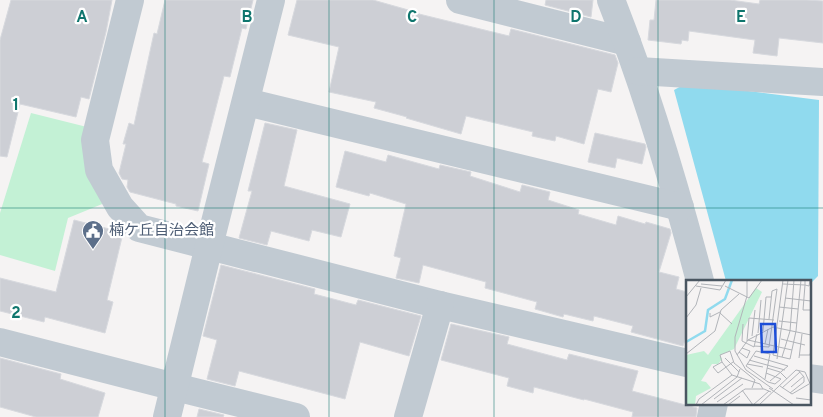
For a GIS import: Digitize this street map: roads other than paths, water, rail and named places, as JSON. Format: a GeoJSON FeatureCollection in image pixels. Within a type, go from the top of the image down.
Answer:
{"type":"FeatureCollection","features":[{"type":"Feature","properties":{"kind":"street"},"geometry":{"type":"LineString","coordinates":[[130,0],[95,140],[99,170],[120,207],[139,228],[440,305],[686,363]]}},
{"type":"Feature","properties":{"kind":"street"},"geometry":{"type":"LineString","coordinates":[[167,417],[271,0]]}},
{"type":"Feature","properties":{"kind":"street"},"geometry":{"type":"LineString","coordinates":[[460,0],[628,42]]}},
{"type":"Feature","properties":{"kind":"street"},"geometry":{"type":"LineString","coordinates":[[611,0],[638,71],[680,207],[700,280]]}},
{"type":"Feature","properties":{"kind":"street"},"geometry":{"type":"LineString","coordinates":[[638,71],[823,82]]}},
{"type":"Feature","properties":{"kind":"street"},"geometry":{"type":"LineString","coordinates":[[246,102],[680,207]]}},
{"type":"Feature","properties":{"kind":"street"},"geometry":{"type":"LineString","coordinates":[[408,417],[440,305]]}},
{"type":"Feature","properties":{"kind":"street"},"geometry":{"type":"LineString","coordinates":[[0,342],[296,417]]}},
{"type":"Feature","properties":{"kind":"street"},"geometry":{"type":"LineString","coordinates":[[810,378],[823,380]]}},
{"type":"Feature","properties":{"kind":"street"},"geometry":{"type":"LineString","coordinates":[[711,417],[714,404]]}},
{"type":"Feature","properties":{"kind":"water"},"geometry":{"type":"Polygon","coordinates":[[[687,83],[819,100],[818,276],[810,284],[810,280],[726,280],[674,90],[687,83]]]}},
{"type":"Feature","properties":{"kind":"place","name":"楠ケ丘自治会館"},"geometry":{"type":"Point","coordinates":[93,250]}}]}
